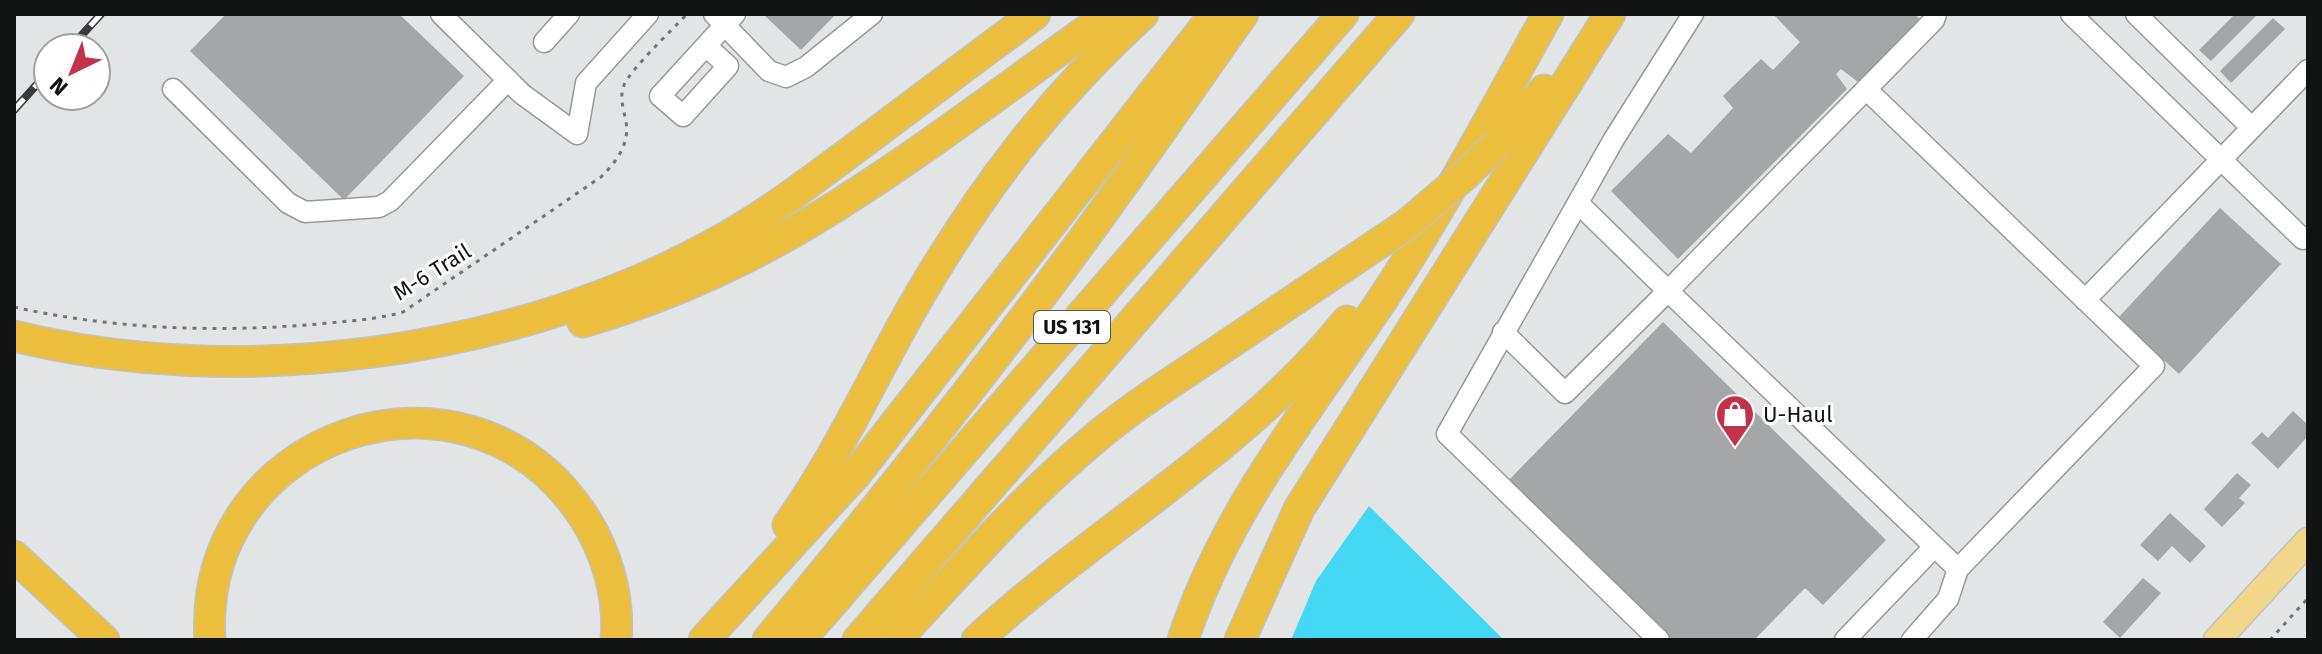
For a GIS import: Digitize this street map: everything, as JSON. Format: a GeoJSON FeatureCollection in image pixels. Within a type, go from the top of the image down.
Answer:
{"type":"FeatureCollection","features":[{"type":"Feature","properties":{"kind":"highway"},"geometry":{"type":"LineString","coordinates":[[253,363],[435,342],[584,302],[661,270],[716,243],[806,185],[1035,14]]}},
{"type":"Feature","properties":{"kind":"highway"},"geometry":{"type":"LineString","coordinates":[[14,336],[76,350],[205,363],[352,365],[436,356],[547,333],[659,296],[735,262],[803,226],[886,173],[1110,14]]}},
{"type":"Feature","properties":{"kind":"highway"},"geometry":{"type":"LineString","coordinates":[[704,640],[812,490],[966,218],[1054,102],[1143,14]]}},
{"type":"Feature","properties":{"kind":"highway"},"geometry":{"type":"LineString","coordinates":[[704,640],[856,474],[1215,14]]}},
{"type":"Feature","properties":{"kind":"highway"},"geometry":{"type":"LineString","coordinates":[[768,640],[1006,342],[1084,239],[1243,14]]}},
{"type":"Feature","properties":{"kind":"highway","name":"US 131"},"geometry":{"type":"LineString","coordinates":[[800,640],[1343,14]]}},
{"type":"Feature","properties":{"kind":"highway","name":"US 131"},"geometry":{"type":"LineString","coordinates":[[858,640],[1399,14]]}},
{"type":"Feature","properties":{"kind":"highway"},"geometry":{"type":"LineString","coordinates":[[1183,640],[1208,574],[1243,504],[1489,140],[1548,14]]}},
{"type":"Feature","properties":{"kind":"highway"},"geometry":{"type":"LineString","coordinates":[[977,640],[1059,571],[1242,427],[1292,381],[1340,331],[1489,140],[1572,55],[1602,14]]}},
{"type":"Feature","properties":{"kind":"highway"},"geometry":{"type":"LineString","coordinates":[[1240,640],[1306,497],[1610,14]]}},
{"type":"Feature","properties":{"kind":"highway"},"geometry":{"type":"LineString","coordinates":[[896,640],[1033,494],[1092,441],[1131,409],[1406,225],[1465,175],[1489,140]]}},
{"type":"Feature","properties":{"kind":"highway"},"geometry":{"type":"LineString","coordinates":[[210,640],[209,623],[217,568],[243,511],[289,464],[316,447],[350,432],[380,424],[415,422],[456,427],[484,435],[515,450],[544,471],[572,500],[593,530],[607,565],[615,600],[616,640]]}},
{"type":"Feature","properties":{"kind":"highway"},"geometry":{"type":"LineString","coordinates":[[14,556],[104,640]]}},
{"type":"Feature","properties":{"kind":"main road"},"geometry":{"type":"LineString","coordinates":[[2217,640],[2308,541]]}},
{"type":"Feature","properties":{"kind":"street"},"geometry":{"type":"LineString","coordinates":[[441,14],[522,94],[577,134],[586,83],[648,14]]}},
{"type":"Feature","properties":{"kind":"street"},"geometry":{"type":"LineString","coordinates":[[544,42],[569,14]]}},
{"type":"Feature","properties":{"kind":"street"},"geometry":{"type":"LineString","coordinates":[[706,46],[724,18],[769,71],[786,77],[806,67],[872,14]]}},
{"type":"Feature","properties":{"kind":"street"},"geometry":{"type":"LineString","coordinates":[[1659,640],[1447,434],[1614,139],[1693,14]]}},
{"type":"Feature","properties":{"kind":"street"},"geometry":{"type":"LineString","coordinates":[[1503,332],[1565,393],[1934,20],[1936,14]]}},
{"type":"Feature","properties":{"kind":"street"},"geometry":{"type":"LineString","coordinates":[[2071,14],[2303,239]]}},
{"type":"Feature","properties":{"kind":"street"},"geometry":{"type":"LineString","coordinates":[[2136,14],[2251,127]]}},
{"type":"Feature","properties":{"kind":"street"},"geometry":{"type":"LineString","coordinates":[[2085,300],[2308,70]]}},
{"type":"Feature","properties":{"kind":"street"},"geometry":{"type":"LineString","coordinates":[[173,89],[288,203],[305,212],[379,207],[390,201],[508,80]]}},
{"type":"Feature","properties":{"kind":"street"},"geometry":{"type":"LineString","coordinates":[[1866,89],[2154,366],[1958,569],[1948,599],[1912,640]]}},
{"type":"Feature","properties":{"kind":"street"},"geometry":{"type":"LineString","coordinates":[[1578,203],[1958,569]]}},
{"type":"Feature","properties":{"kind":"street"},"geometry":{"type":"LineString","coordinates":[[1845,640],[1934,547]]}},
{"type":"Feature","properties":{"kind":"path","name":"M-6 Trail"},"geometry":{"type":"LineString","coordinates":[[14,307],[119,323],[196,329],[287,327],[378,319],[403,312],[601,177],[615,163],[622,150],[627,125],[622,104],[624,85],[687,14]]}},
{"type":"Feature","properties":{"kind":"path"},"geometry":{"type":"LineString","coordinates":[[2270,640],[2308,598]]}},
{"type":"Feature","properties":{"kind":"water"},"geometry":{"type":"Polygon","coordinates":[[[1369,506],[1504,640],[1291,640],[1316,581],[1369,506]]]}},
{"type":"Feature","properties":{"kind":"building"},"geometry":{"type":"Polygon","coordinates":[[[226,14],[399,14],[464,76],[344,200],[190,51],[226,14]]]}},
{"type":"Feature","properties":{"kind":"building"},"geometry":{"type":"Polygon","coordinates":[[[763,14],[836,14],[801,50],[763,14]]]}},
{"type":"Feature","properties":{"kind":"building"},"geometry":{"type":"Polygon","coordinates":[[[1773,14],[1914,14],[1921,20],[1858,82],[1841,69],[1836,74],[1847,89],[1678,259],[1611,191],[1668,134],[1691,153],[1733,108],[1723,96],[1761,59],[1773,70],[1800,42],[1773,14]]]}},
{"type":"Feature","properties":{"kind":"building"},"geometry":{"type":"Polygon","coordinates":[[[2235,14],[2258,14],[2211,61],[2199,50],[2235,14]]]}},
{"type":"Feature","properties":{"kind":"building"},"geometry":{"type":"Polygon","coordinates":[[[2273,18],[2285,29],[2231,83],[2220,71],[2273,18]]]}},
{"type":"Feature","properties":{"kind":"building"},"geometry":{"type":"Polygon","coordinates":[[[2220,208],[2281,264],[2179,374],[2118,318],[2220,208]]]}},
{"type":"Feature","properties":{"kind":"building"},"geometry":{"type":"Polygon","coordinates":[[[1663,322],[1886,540],[1823,605],[1805,588],[1754,640],[1673,640],[1509,480],[1663,322]]]}},
{"type":"Feature","properties":{"kind":"building"},"geometry":{"type":"Polygon","coordinates":[[[2293,411],[2308,425],[2308,436],[2278,469],[2251,443],[2262,432],[2268,438],[2293,411]]]}},
{"type":"Feature","properties":{"kind":"building"},"geometry":{"type":"Polygon","coordinates":[[[2237,473],[2251,485],[2239,498],[2245,503],[2222,527],[2204,509],[2237,473]]]}},
{"type":"Feature","properties":{"kind":"building"},"geometry":{"type":"Polygon","coordinates":[[[2170,513],[2206,546],[2190,563],[2172,546],[2158,561],[2140,545],[2170,513]]]}},
{"type":"Feature","properties":{"kind":"building"},"geometry":{"type":"Polygon","coordinates":[[[2143,578],[2161,593],[2120,638],[2103,622],[2143,578]]]}},
{"type":"Feature","properties":{"kind":"railway"},"geometry":{"type":"LineString","coordinates":[[85,32],[101,14]]}},
{"type":"Feature","properties":{"kind":"railway"},"geometry":{"type":"LineString","coordinates":[[14,110],[32,90]]}},
{"type":"Feature","properties":{"kind":"place","name":"U-Haul"},"geometry":{"type":"Point","coordinates":[1735,448]}}]}
